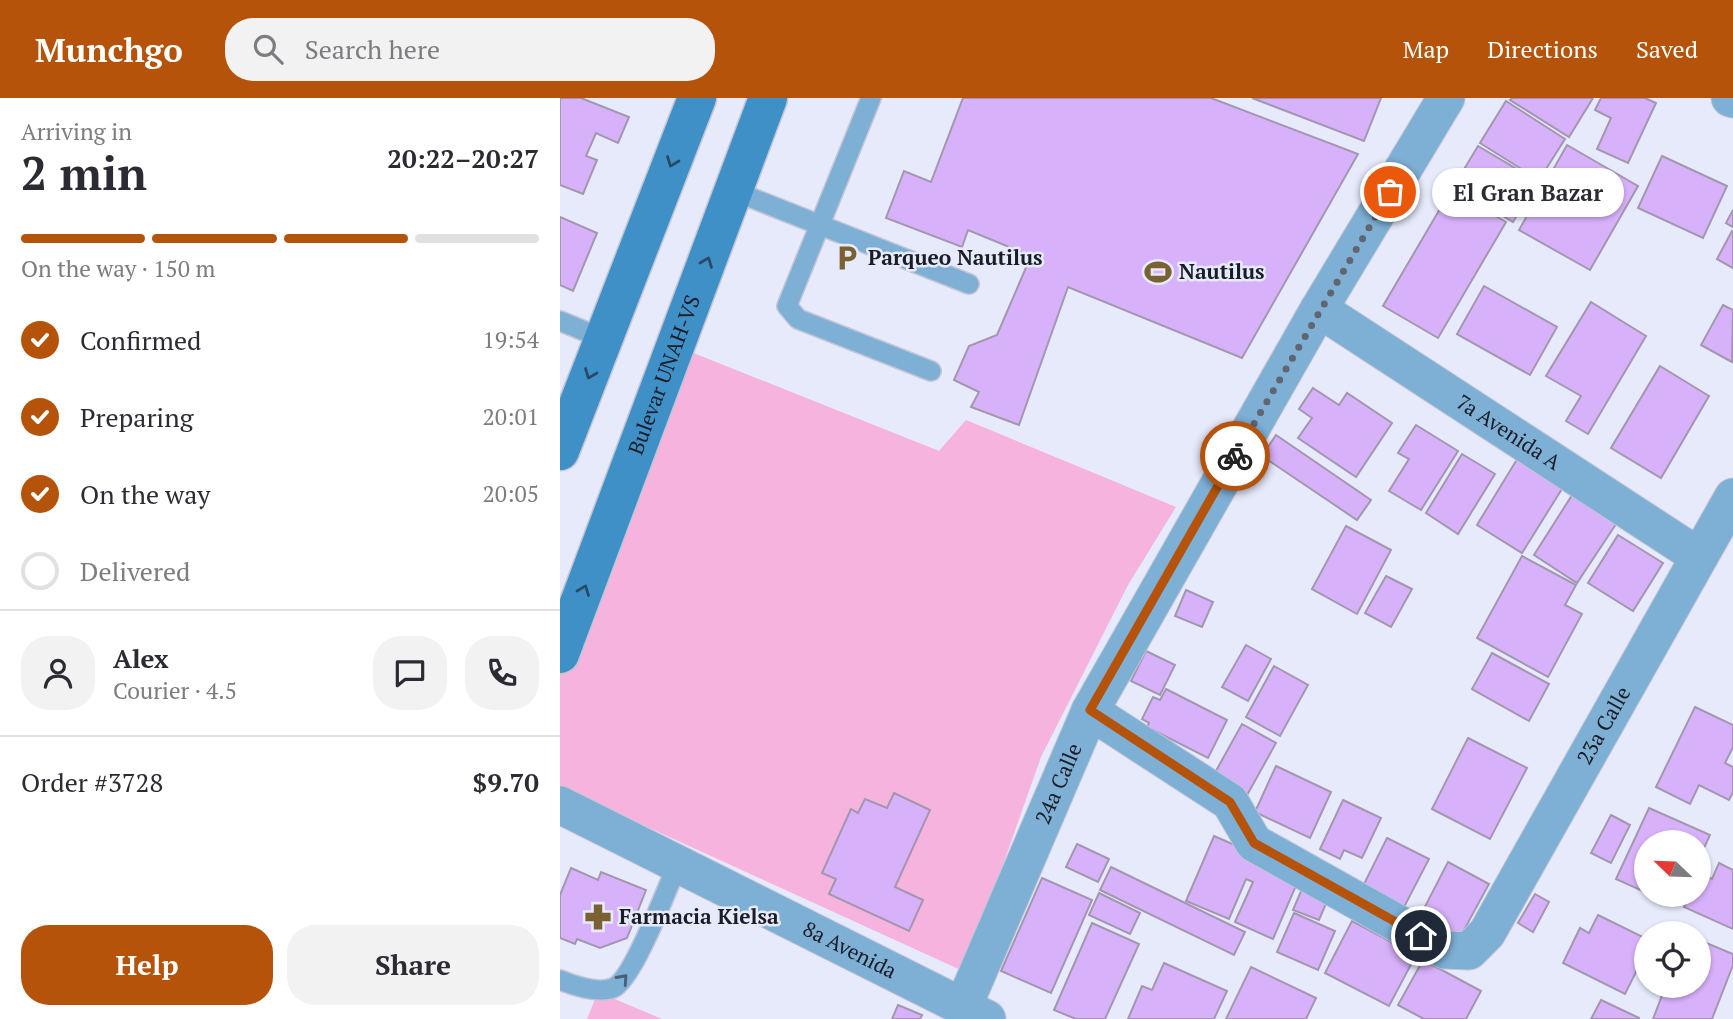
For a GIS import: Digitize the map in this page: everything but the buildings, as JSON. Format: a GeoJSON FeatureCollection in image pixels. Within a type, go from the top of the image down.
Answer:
{"type":"FeatureCollection","features":[{"type":"Feature","properties":{"kind":"main road"},"geometry":{"type":"LineString","coordinates":[[560,451],[696,98]]}},
{"type":"Feature","properties":{"kind":"main road","name":"Bulevar UNAH-VS"},"geometry":{"type":"LineString","coordinates":[[560,654],[768,98]]}},
{"type":"Feature","properties":{"kind":"street","name":"24a Calle"},"geometry":{"type":"LineString","coordinates":[[975,1013],[1090,710],[1319,309],[1446,98]]}},
{"type":"Feature","properties":{"kind":"street","name":"7a Avenida A"},"geometry":{"type":"LineString","coordinates":[[1319,309],[1698,556]]}},
{"type":"Feature","properties":{"kind":"street","name":"23a Calle"},"geometry":{"type":"LineString","coordinates":[[1090,710],[1230,802],[1254,843],[1445,950],[1469,951],[1487,933],[1733,497]]}},
{"type":"Feature","properties":{"kind":"street","name":"8a Avenida"},"geometry":{"type":"LineString","coordinates":[[560,805],[975,1013]]}},
{"type":"Feature","properties":{"kind":"lane"},"geometry":{"type":"LineString","coordinates":[[871,98],[787,306],[797,319],[931,371]]}},
{"type":"Feature","properties":{"kind":"lane"},"geometry":{"type":"LineString","coordinates":[[734,191],[969,284]]}},
{"type":"Feature","properties":{"kind":"lane"},"geometry":{"type":"LineString","coordinates":[[560,321],[604,339]]}},
{"type":"Feature","properties":{"kind":"lane"},"geometry":{"type":"LineString","coordinates":[[560,980],[597,990],[615,988],[629,973],[678,863]]}},
{"type":"Feature","properties":{"kind":"shaded area"},"geometry":{"type":"Polygon","coordinates":[[[676,346],[939,451],[966,420],[1176,507],[1128,585],[1041,757],[965,972],[560,787],[560,654],[676,346]]]}},
{"type":"Feature","properties":{"kind":"shaded area"},"geometry":{"type":"Polygon","coordinates":[[[598,992],[662,1019],[587,1019],[598,992]]]}},
{"type":"Feature","properties":{"kind":"way so far"},"geometry":{"type":"LineString","coordinates":[[1235,456],[1390,192]]}},
{"type":"Feature","properties":{"kind":"place","name":"El Gran Bazar"},"geometry":{"type":"Point","coordinates":[1390,192]}},
{"type":"Feature","properties":{"kind":"place","name":"Parqueo Nautilus"},"geometry":{"type":"Point","coordinates":[847,258]}},
{"type":"Feature","properties":{"kind":"place","name":"Nautilus"},"geometry":{"type":"Point","coordinates":[1158,272]}},
{"type":"Feature","properties":{"kind":"place","name":"Farmacia Kielsa"},"geometry":{"type":"Point","coordinates":[598,917]}},
{"type":"Feature","properties":{"kind":"route"},"geometry":{"type":"LineString","coordinates":[[1235,456],[1090,710],[1230,802],[1254,843],[1421,936]]}}]}
